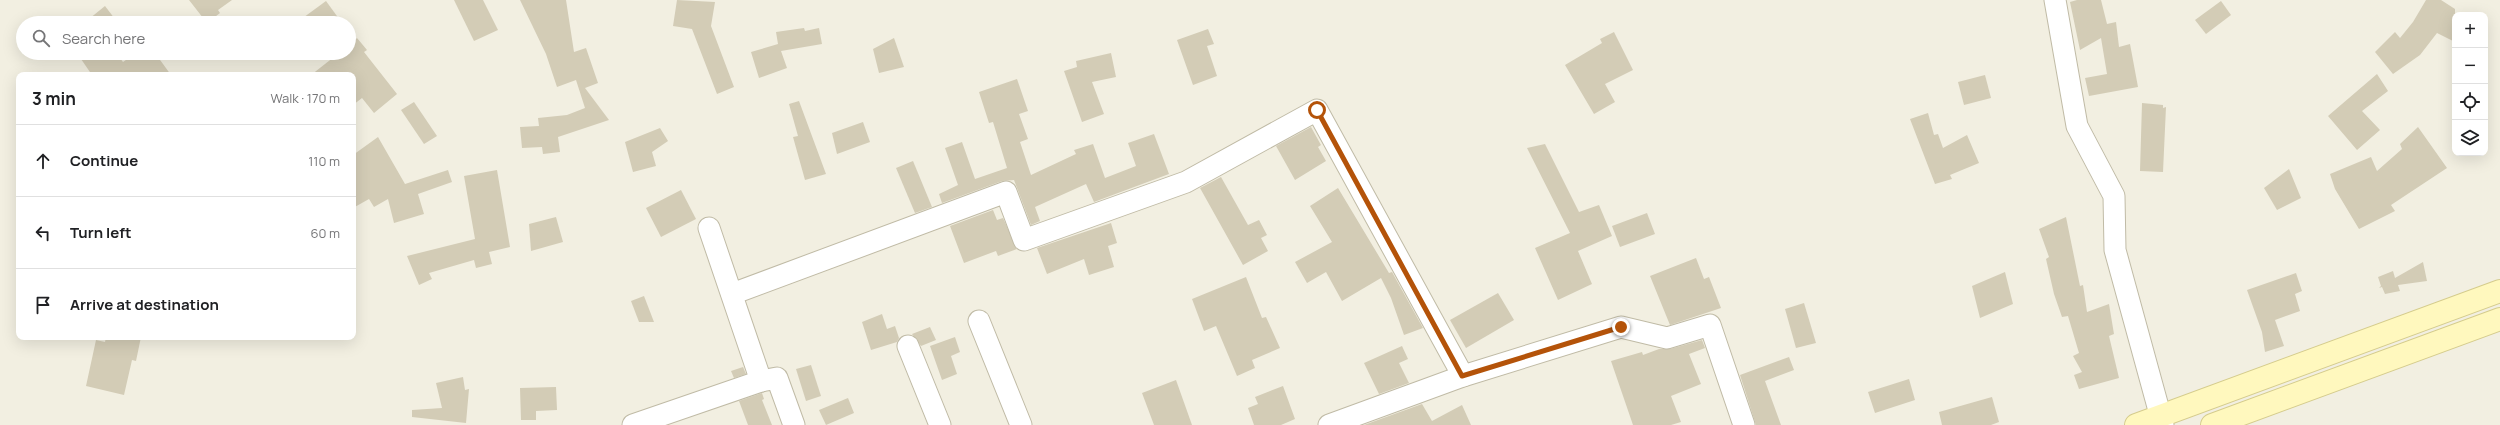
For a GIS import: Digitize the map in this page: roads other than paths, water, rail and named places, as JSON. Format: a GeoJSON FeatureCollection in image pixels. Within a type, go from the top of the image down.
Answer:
{"type":"FeatureCollection","features":[{"type":"Feature","properties":{"kind":"main road"},"geometry":{"type":"LineString","coordinates":[[2136,425],[2162,420],[2500,291]]}},
{"type":"Feature","properties":{"kind":"main road"},"geometry":{"type":"LineString","coordinates":[[2212,425],[2500,319]]}},
{"type":"Feature","properties":{"kind":"street"},"geometry":{"type":"LineString","coordinates":[[2055,0],[2077,126],[2114,196],[2115,250],[2162,420]]}},
{"type":"Feature","properties":{"kind":"street"},"geometry":{"type":"LineString","coordinates":[[732,294],[1006,192],[1024,240],[1186,182],[1317,110],[1462,376]]}},
{"type":"Feature","properties":{"kind":"street"},"geometry":{"type":"LineString","coordinates":[[709,228],[761,381]]}},
{"type":"Feature","properties":{"kind":"street"},"geometry":{"type":"LineString","coordinates":[[979,321],[1021,425]]}},
{"type":"Feature","properties":{"kind":"street"},"geometry":{"type":"LineString","coordinates":[[1329,425],[1462,376],[1621,327],[1667,338],[1710,326],[1744,425]]}},
{"type":"Feature","properties":{"kind":"street"},"geometry":{"type":"LineString","coordinates":[[908,346],[940,425]]}},
{"type":"Feature","properties":{"kind":"street"},"geometry":{"type":"LineString","coordinates":[[633,425],[761,381],[777,378],[794,425]]}}]}
